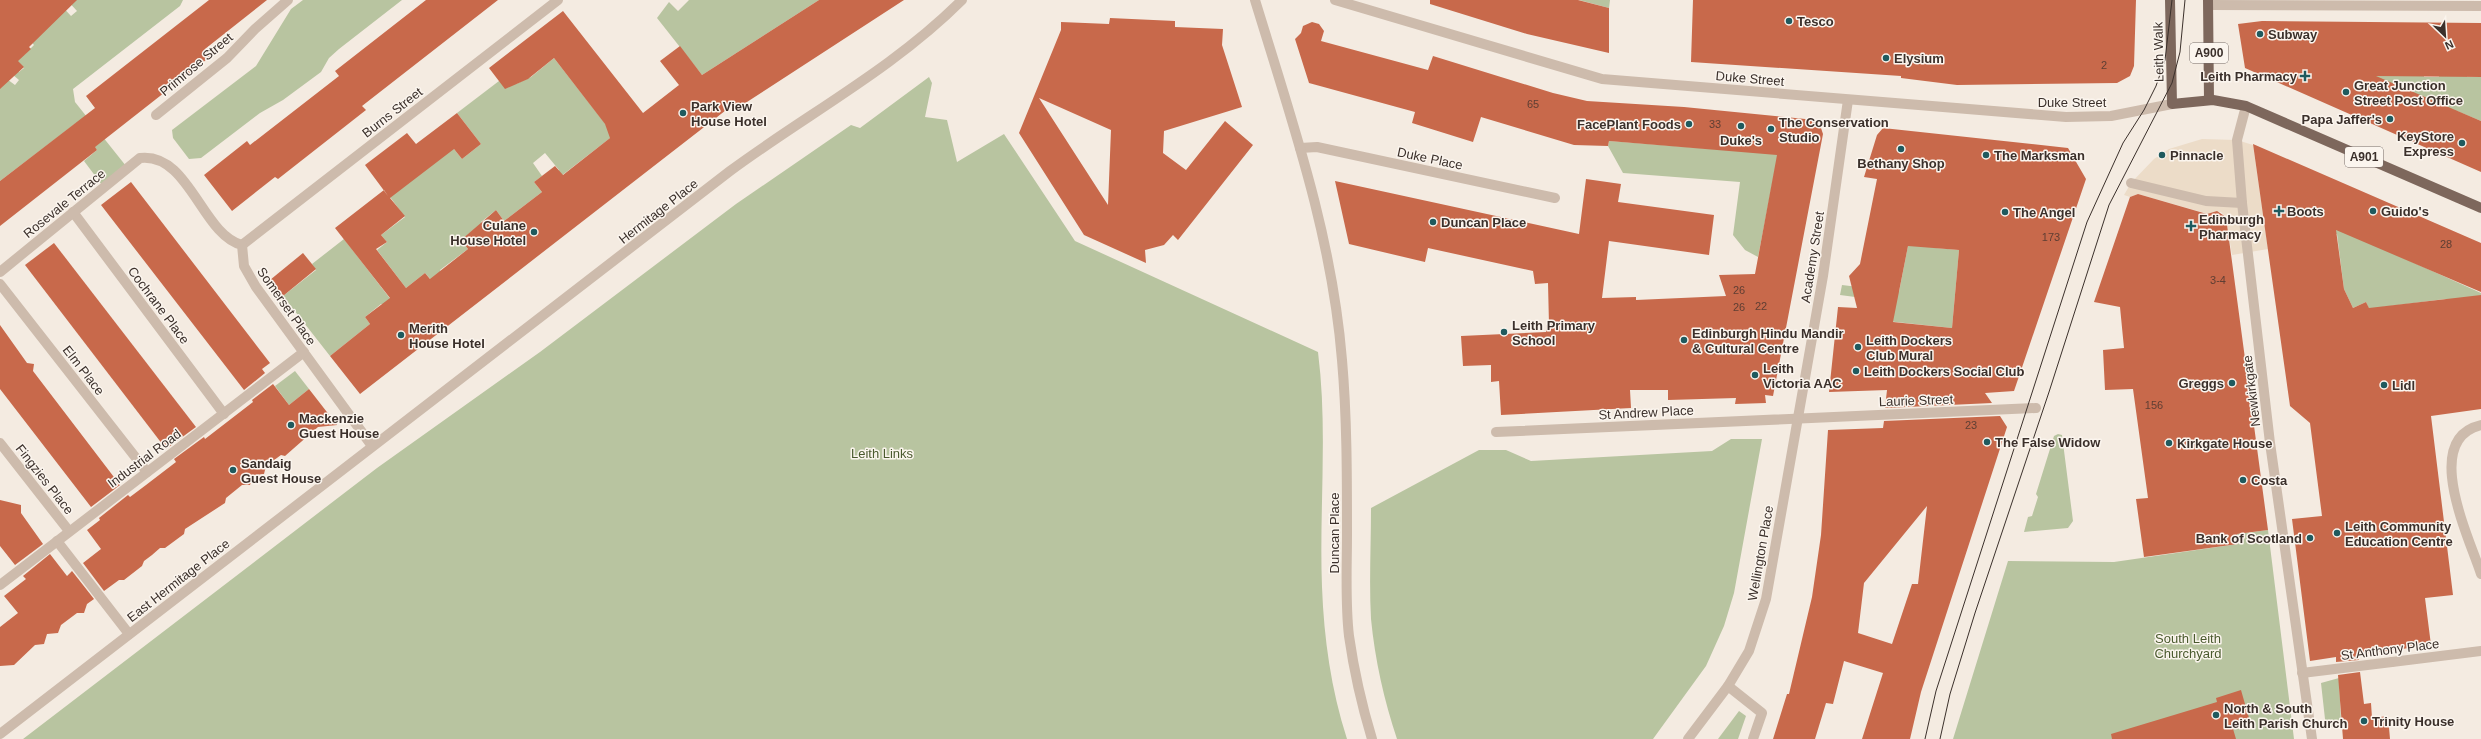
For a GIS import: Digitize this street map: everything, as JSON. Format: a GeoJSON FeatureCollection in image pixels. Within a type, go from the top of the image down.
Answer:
{"type":"FeatureCollection","features":[{"type":"Feature","properties":{"kind":"main road","name":"Leith Walk"},"geometry":{"type":"LineString","coordinates":[[2170,0],[2172,104]]}},
{"type":"Feature","properties":{"kind":"main road","name":"A900"},"geometry":{"type":"LineString","coordinates":[[2208,3],[2209,100]]}},
{"type":"Feature","properties":{"kind":"main road","name":"A901"},"geometry":{"type":"LineString","coordinates":[[2172,104],[2209,100],[2226,101],[2246,106],[2481,208]]}},
{"type":"Feature","properties":{"kind":"street","name":"Primrose Street"},"geometry":{"type":"LineString","coordinates":[[156,115],[227,58],[255,29],[288,0]]}},
{"type":"Feature","properties":{"kind":"street","name":"Burns Street"},"geometry":{"type":"LineString","coordinates":[[242,245],[558,0]]}},
{"type":"Feature","properties":{"kind":"street","name":"Hermitage Place"},"geometry":{"type":"LineString","coordinates":[[372,446],[730,171],[849,91],[912,45],[962,0]]}},
{"type":"Feature","properties":{"kind":"street","name":"Duncan Place"},"geometry":{"type":"LineString","coordinates":[[1255,0],[1300,148],[1324,236],[1338,315],[1346,425],[1347,608],[1354,662],[1365,715],[1372,739]]}},
{"type":"Feature","properties":{"kind":"street","name":"Duke Street"},"geometry":{"type":"LineString","coordinates":[[1335,0],[1602,79],[1848,100],[2088,118],[2133,112],[2172,104]]}},
{"type":"Feature","properties":{"kind":"street"},"geometry":{"type":"LineString","coordinates":[[2208,3],[2481,6]]}},
{"type":"Feature","properties":{"kind":"street","name":"Academy Street"},"geometry":{"type":"LineString","coordinates":[[1798,418],[1823,276],[1848,100]]}},
{"type":"Feature","properties":{"kind":"street","name":"Newkirkgate"},"geometry":{"type":"LineString","coordinates":[[2246,106],[2237,140],[2242,203],[2270,443],[2312,739]]}},
{"type":"Feature","properties":{"kind":"street","name":"Duke Place"},"geometry":{"type":"LineString","coordinates":[[1300,148],[1317,147],[1555,198]]}},
{"type":"Feature","properties":{"kind":"street","name":"Rosevale Terrace"},"geometry":{"type":"LineString","coordinates":[[0,272],[140,158],[146,158],[166,164],[180,178],[226,238],[242,245]]}},
{"type":"Feature","properties":{"kind":"street"},"geometry":{"type":"LineString","coordinates":[[2131,183],[2206,201],[2242,203]]}},
{"type":"Feature","properties":{"kind":"street","name":"Cochrane Place"},"geometry":{"type":"LineString","coordinates":[[73,212],[224,414]]}},
{"type":"Feature","properties":{"kind":"street","name":"Somerset Place"},"geometry":{"type":"LineString","coordinates":[[242,245],[242,261],[249,276],[372,446]]}},
{"type":"Feature","properties":{"kind":"street","name":"Elm Place"},"geometry":{"type":"LineString","coordinates":[[0,284],[146,472]]}},
{"type":"Feature","properties":{"kind":"street","name":"Industrial Road"},"geometry":{"type":"LineString","coordinates":[[0,585],[304,352]]}},
{"type":"Feature","properties":{"kind":"street","name":"Laurie Street"},"geometry":{"type":"LineString","coordinates":[[1798,418],[2036,408]]}},
{"type":"Feature","properties":{"kind":"street","name":"St Andrew Place"},"geometry":{"type":"LineString","coordinates":[[1496,432],[1798,418]]}},
{"type":"Feature","properties":{"kind":"street","name":"Wellington Place"},"geometry":{"type":"LineString","coordinates":[[1688,739],[1728,686],[1749,651],[1759,625],[1766,598],[1798,418]]}},
{"type":"Feature","properties":{"kind":"street"},"geometry":{"type":"LineString","coordinates":[[2481,425],[2472,428],[2459,437],[2452,448],[2450,462],[2452,487],[2481,574]]}},
{"type":"Feature","properties":{"kind":"street","name":"Fingzies Place"},"geometry":{"type":"LineString","coordinates":[[0,443],[69,532]]}},
{"type":"Feature","properties":{"kind":"street","name":"East Hermitage Place"},"geometry":{"type":"LineString","coordinates":[[0,734],[372,446]]}},
{"type":"Feature","properties":{"kind":"street"},"geometry":{"type":"LineString","coordinates":[[57,541],[129,634]]}},
{"type":"Feature","properties":{"kind":"street","name":"St Anthony Place"},"geometry":{"type":"LineString","coordinates":[[2302,673],[2481,651]]}},
{"type":"Feature","properties":{"kind":"street"},"geometry":{"type":"LineString","coordinates":[[1728,686],[1762,713],[1753,739]]}},
{"type":"Feature","properties":{"kind":"green space"},"geometry":{"type":"Polygon","coordinates":[[[67,0],[183,0],[180,6],[73,89],[75,102],[126,166],[102,185],[84,161],[97,150],[76,123],[0,181],[0,74],[15,85],[19,80],[6,69],[3,56],[19,72],[24,68],[8,51],[24,55],[34,45],[24,33],[58,2],[71,16],[77,11],[67,0]]]}},
{"type":"Feature","properties":{"kind":"green space"},"geometry":{"type":"Polygon","coordinates":[[[303,0],[402,0],[339,49],[329,58],[321,72],[283,100],[260,113],[201,158],[189,159],[173,138],[172,130],[256,66],[291,9],[303,0]]]}},
{"type":"Feature","properties":{"kind":"green space"},"geometry":{"type":"Polygon","coordinates":[[[689,0],[819,0],[702,75],[657,18],[669,2],[678,11],[689,0]]]}},
{"type":"Feature","properties":{"kind":"green space"},"geometry":{"type":"Polygon","coordinates":[[[1579,0],[1610,0],[1609,8],[1579,0]]]}},
{"type":"Feature","properties":{"kind":"green space"},"geometry":{"type":"Polygon","coordinates":[[[2326,56],[2424,68],[2424,77],[2439,77],[2439,68],[2467,68],[2467,77],[2481,77],[2481,121],[2457,111],[2449,111],[2326,56]]]}},
{"type":"Feature","properties":{"kind":"green space"},"geometry":{"type":"Polygon","coordinates":[[[554,58],[614,135],[556,180],[559,170],[545,153],[533,163],[542,176],[534,182],[542,192],[504,221],[496,210],[481,222],[489,233],[475,229],[461,240],[468,249],[440,270],[443,275],[433,282],[425,273],[406,288],[377,250],[387,242],[381,235],[405,217],[384,189],[438,129],[462,159],[481,144],[457,113],[499,81],[516,84],[531,77],[554,58]]]}},
{"type":"Feature","properties":{"kind":"green space","name":"Leith Links"},"geometry":{"type":"Polygon","coordinates":[[[929,77],[932,83],[925,117],[947,120],[957,162],[1004,134],[1075,241],[1318,352],[1321,381],[1323,440],[1321,558],[1323,606],[1329,664],[1341,720],[1347,739],[23,739],[377,468],[540,352],[736,204],[851,125],[860,128],[929,77]]]}},
{"type":"Feature","properties":{"kind":"green space"},"geometry":{"type":"Polygon","coordinates":[[[1930,133],[1936,248],[1959,250],[1952,328],[1877,320],[1878,300],[1840,295],[1842,285],[1899,292],[1930,133]]]}},
{"type":"Feature","properties":{"kind":"green space"},"geometry":{"type":"Polygon","coordinates":[[[1609,141],[1778,154],[1758,257],[1745,250],[1733,235],[1740,182],[1623,173],[1608,146],[1609,141]]]}},
{"type":"Feature","properties":{"kind":"green space"},"geometry":{"type":"Polygon","coordinates":[[[2328,224],[2481,293],[2481,311],[2445,299],[2383,307],[2371,313],[2366,302],[2353,308],[2344,289],[2337,234],[2305,237],[2328,224]]]}},
{"type":"Feature","properties":{"kind":"green space"},"geometry":{"type":"Polygon","coordinates":[[[344,239],[395,305],[381,304],[365,317],[370,324],[330,356],[283,296],[316,270],[312,264],[344,239]]]}},
{"type":"Feature","properties":{"kind":"green space"},"geometry":{"type":"Polygon","coordinates":[[[295,371],[309,389],[289,405],[275,386],[295,371]]]}},
{"type":"Feature","properties":{"kind":"green space"},"geometry":{"type":"Polygon","coordinates":[[[2058,434],[2062,435],[2073,521],[2068,528],[2024,532],[2028,517],[2032,516],[2038,497],[2036,494],[2054,436],[2058,434]]]}},
{"type":"Feature","properties":{"kind":"green space"},"geometry":{"type":"Polygon","coordinates":[[[1731,439],[1762,439],[1734,593],[1724,626],[1706,666],[1653,739],[1397,739],[1381,680],[1371,619],[1371,508],[1479,450],[1506,450],[1531,461],[1712,451],[1731,439]]]}},
{"type":"Feature","properties":{"kind":"green space","name":"South Leith Churchyard"},"geometry":{"type":"Polygon","coordinates":[[[2268,530],[2294,739],[1953,739],[2008,561],[2114,562],[2238,544],[2237,534],[2268,530]]]}},
{"type":"Feature","properties":{"kind":"green space"},"geometry":{"type":"Polygon","coordinates":[[[2339,678],[2341,723],[2336,723],[2336,726],[2326,728],[2321,683],[2339,678]]]}},
{"type":"Feature","properties":{"kind":"green space"},"geometry":{"type":"Polygon","coordinates":[[[1739,711],[1746,716],[1738,739],[1718,739],[1739,711]]]}},
{"type":"Feature","properties":{"kind":"shaded area"},"geometry":{"type":"Polygon","coordinates":[[[2202,139],[2237,140],[2253,145],[2268,249],[2232,255],[2226,217],[2221,212],[2208,214],[2138,194],[2130,197],[2124,195],[2131,183],[2154,159],[2169,149],[2202,139]]]}},
{"type":"Feature","properties":{"kind":"building"},"geometry":{"type":"Polygon","coordinates":[[[0,0],[77,0],[29,47],[31,49],[18,61],[24,67],[0,89],[0,0]]]}},
{"type":"Feature","properties":{"kind":"building"},"geometry":{"type":"Polygon","coordinates":[[[209,0],[267,0],[205,49],[211,56],[95,147],[97,150],[0,226],[0,181],[95,108],[86,96],[209,0]]]}},
{"type":"Feature","properties":{"kind":"building"},"geometry":{"type":"Polygon","coordinates":[[[426,0],[498,0],[362,106],[366,110],[278,179],[275,177],[232,211],[204,175],[247,141],[250,145],[339,76],[335,71],[426,0]]]}},
{"type":"Feature","properties":{"kind":"building"},"geometry":{"type":"Polygon","coordinates":[[[819,0],[904,0],[733,111],[730,107],[360,394],[330,356],[370,324],[365,317],[390,298],[335,228],[384,190],[365,165],[407,133],[416,144],[457,113],[481,144],[462,159],[454,149],[390,198],[405,216],[381,235],[387,242],[376,249],[406,288],[425,273],[430,279],[468,249],[461,240],[496,210],[504,221],[542,192],[534,182],[555,166],[563,175],[610,138],[605,124],[554,58],[528,79],[505,89],[489,68],[563,11],[643,113],[679,85],[660,61],[680,46],[702,75],[819,0]]]}},
{"type":"Feature","properties":{"kind":"building"},"geometry":{"type":"Polygon","coordinates":[[[1430,0],[1578,0],[1609,8],[1609,53],[1527,34],[1430,4],[1430,0]]]}},
{"type":"Feature","properties":{"kind":"building"},"geometry":{"type":"Polygon","coordinates":[[[1693,0],[2136,0],[2134,66],[2130,76],[2117,83],[1957,85],[1901,78],[1901,76],[1691,62],[1693,0]]]}},
{"type":"Feature","properties":{"kind":"building"},"geometry":{"type":"Polygon","coordinates":[[[1110,18],[1175,21],[1175,27],[1223,29],[1222,45],[1242,107],[1164,131],[1163,153],[1186,170],[1225,121],[1253,145],[1178,240],[1173,235],[1164,245],[1145,250],[1146,263],[1084,235],[1019,133],[1061,30],[1061,22],[1109,24],[1110,18]],[[1039,98],[1108,205],[1111,130],[1039,98]]]}},
{"type":"Feature","properties":{"kind":"building"},"geometry":{"type":"Polygon","coordinates":[[[2262,21],[2481,23],[2481,77],[2376,76],[2481,121],[2481,172],[2245,68],[2238,24],[2262,21]]]}},
{"type":"Feature","properties":{"kind":"building"},"geometry":{"type":"Polygon","coordinates":[[[1312,22],[1319,24],[1324,31],[1321,41],[1428,70],[1433,56],[1553,93],[1587,101],[1684,107],[1815,120],[1819,122],[1823,134],[1773,396],[1765,395],[1766,403],[1735,404],[1736,398],[1668,400],[1668,390],[1630,390],[1631,408],[1501,415],[1499,381],[1491,382],[1491,365],[1463,366],[1461,336],[1546,332],[1546,325],[1549,325],[1548,283],[1535,284],[1533,271],[1428,248],[1425,262],[1349,244],[1335,181],[1579,234],[1586,179],[1621,184],[1618,202],[1714,215],[1709,255],[1609,241],[1602,298],[1636,297],[1636,300],[1726,296],[1719,275],[1755,274],[1777,155],[1609,141],[1608,146],[1574,145],[1481,117],[1473,142],[1412,123],[1415,112],[1309,83],[1295,39],[1301,33],[1303,26],[1312,22]]]}},
{"type":"Feature","properties":{"kind":"building"},"geometry":{"type":"Polygon","coordinates":[[[1883,128],[2068,148],[2086,179],[2014,391],[1985,393],[1992,403],[1885,408],[1887,390],[1829,392],[1838,307],[1857,308],[1849,276],[1860,264],[1877,179],[1864,177],[1877,135],[1883,128]],[[1908,246],[1893,322],[1952,328],[1959,250],[1908,246]]]}},
{"type":"Feature","properties":{"kind":"building"},"geometry":{"type":"Polygon","coordinates":[[[2253,144],[2481,243],[2481,292],[2336,230],[2344,289],[2353,308],[2366,302],[2369,308],[2481,295],[2481,409],[2431,416],[2453,595],[2425,598],[2431,645],[2358,655],[2359,660],[2336,662],[2336,657],[2310,661],[2292,519],[2322,516],[2310,423],[2290,406],[2253,144]]]}},
{"type":"Feature","properties":{"kind":"building"},"geometry":{"type":"Polygon","coordinates":[[[131,182],[270,363],[262,369],[265,373],[244,390],[101,205],[131,182]]]}},
{"type":"Feature","properties":{"kind":"building"},"geometry":{"type":"Polygon","coordinates":[[[2138,194],[2207,214],[2217,211],[2226,217],[2268,530],[2237,534],[2238,544],[2144,557],[2136,499],[2148,498],[2133,389],[2105,390],[2103,350],[2124,348],[2120,307],[2094,302],[2130,197],[2138,194]]]}},
{"type":"Feature","properties":{"kind":"building"},"geometry":{"type":"Polygon","coordinates":[[[54,243],[196,427],[166,449],[25,265],[54,243]]]}},
{"type":"Feature","properties":{"kind":"building"},"geometry":{"type":"Polygon","coordinates":[[[303,253],[316,269],[283,296],[270,280],[303,253]]]}},
{"type":"Feature","properties":{"kind":"building"},"geometry":{"type":"Polygon","coordinates":[[[0,325],[27,363],[34,364],[33,371],[120,485],[91,507],[0,389],[0,325]]]}},
{"type":"Feature","properties":{"kind":"building"},"geometry":{"type":"Polygon","coordinates":[[[273,384],[289,405],[309,389],[337,425],[318,427],[285,456],[281,455],[266,466],[264,474],[253,475],[250,485],[242,485],[226,498],[225,503],[185,529],[184,534],[165,548],[160,548],[144,561],[142,566],[124,580],[119,580],[104,591],[83,563],[101,549],[87,530],[100,520],[99,518],[128,495],[130,497],[146,485],[176,462],[174,459],[204,437],[205,439],[253,402],[252,400],[273,384]]]}},
{"type":"Feature","properties":{"kind":"building"},"geometry":{"type":"Polygon","coordinates":[[[2000,416],[2007,427],[1921,692],[1910,739],[1862,739],[1883,673],[1844,661],[1833,704],[1826,703],[1815,739],[1773,739],[1787,694],[1789,694],[1812,597],[1821,535],[1828,430],[1883,428],[1884,421],[2000,416]],[[1927,506],[1864,583],[1858,633],[1892,644],[1912,584],[1918,584],[1927,506]]]}},
{"type":"Feature","properties":{"kind":"building"},"geometry":{"type":"Polygon","coordinates":[[[0,500],[21,505],[21,513],[43,544],[15,565],[0,546],[0,500]]]}},
{"type":"Feature","properties":{"kind":"building"},"geometry":{"type":"Polygon","coordinates":[[[50,554],[67,576],[72,571],[94,599],[87,604],[84,613],[77,613],[61,625],[58,633],[47,634],[44,644],[35,645],[14,665],[0,666],[0,627],[18,613],[4,596],[26,579],[23,576],[50,554]]]}},
{"type":"Feature","properties":{"kind":"building","name":"Trinity House"},"geometry":{"type":"Polygon","coordinates":[[[2360,672],[2364,704],[2371,703],[2372,718],[2388,716],[2390,739],[2343,739],[2338,675],[2360,672]]]}},
{"type":"Feature","properties":{"kind":"building","name":"North & South Leith Parish Church"},"geometry":{"type":"Polygon","coordinates":[[[2241,690],[2249,718],[2231,722],[2236,739],[2112,739],[2111,734],[2217,702],[2216,698],[2241,690]]]}},
{"type":"Feature","properties":{"kind":"tram line"},"geometry":{"type":"LineString","coordinates":[[1925,739],[1936,691],[2087,222],[2123,143],[2144,110],[2156,86],[2165,60],[2172,0]]}},
{"type":"Feature","properties":{"kind":"tram line"},"geometry":{"type":"LineString","coordinates":[[1940,739],[1950,694],[1975,613],[2049,392],[2109,205],[2172,83],[2180,52],[2185,0]]}},
{"type":"Feature","properties":{"kind":"place","name":"Tesco"},"geometry":{"type":"Point","coordinates":[1789,21]}},
{"type":"Feature","properties":{"kind":"place","name":"Subway"},"geometry":{"type":"Point","coordinates":[2260,34]}},
{"type":"Feature","properties":{"kind":"place","name":"Elysium"},"geometry":{"type":"Point","coordinates":[1886,58]}},
{"type":"Feature","properties":{"kind":"place","name":"Leith Pharmacy"},"geometry":{"type":"Point","coordinates":[2305,76]}},
{"type":"Feature","properties":{"kind":"place","name":"Great Junction Street Post Office"},"geometry":{"type":"Point","coordinates":[2346,92]}},
{"type":"Feature","properties":{"kind":"place","name":"Park View House Hotel"},"geometry":{"type":"Point","coordinates":[683,113]}},
{"type":"Feature","properties":{"kind":"place","name":"Papa Jaffer's"},"geometry":{"type":"Point","coordinates":[2390,119]}},
{"type":"Feature","properties":{"kind":"place","name":"FacePlant Foods"},"geometry":{"type":"Point","coordinates":[1689,124]}},
{"type":"Feature","properties":{"kind":"place","name":"Duke's"},"geometry":{"type":"Point","coordinates":[1741,126]}},
{"type":"Feature","properties":{"kind":"place","name":"The Conservation Studio"},"geometry":{"type":"Point","coordinates":[1771,129]}},
{"type":"Feature","properties":{"kind":"place","name":"KeyStore Express"},"geometry":{"type":"Point","coordinates":[2462,143]}},
{"type":"Feature","properties":{"kind":"place","name":"Bethany Shop"},"geometry":{"type":"Point","coordinates":[1901,149]}},
{"type":"Feature","properties":{"kind":"place","name":"The Marksman"},"geometry":{"type":"Point","coordinates":[1986,155]}},
{"type":"Feature","properties":{"kind":"place","name":"Pinnacle"},"geometry":{"type":"Point","coordinates":[2162,155]}},
{"type":"Feature","properties":{"kind":"place","name":"Boots"},"geometry":{"type":"Point","coordinates":[2279,211]}},
{"type":"Feature","properties":{"kind":"place","name":"Guido's"},"geometry":{"type":"Point","coordinates":[2373,211]}},
{"type":"Feature","properties":{"kind":"place","name":"The Angel"},"geometry":{"type":"Point","coordinates":[2005,212]}},
{"type":"Feature","properties":{"kind":"place","name":"Duncan Place"},"geometry":{"type":"Point","coordinates":[1433,222]}},
{"type":"Feature","properties":{"kind":"place","name":"Edinburgh Pharmacy"},"geometry":{"type":"Point","coordinates":[2191,226]}},
{"type":"Feature","properties":{"kind":"place","name":"Culane House Hotel"},"geometry":{"type":"Point","coordinates":[534,232]}},
{"type":"Feature","properties":{"kind":"place","name":"Leith Primary School"},"geometry":{"type":"Point","coordinates":[1504,332]}},
{"type":"Feature","properties":{"kind":"place","name":"Merith House Hotel"},"geometry":{"type":"Point","coordinates":[401,335]}},
{"type":"Feature","properties":{"kind":"place","name":"Edinburgh Hindu Mandir & Cultural Centre"},"geometry":{"type":"Point","coordinates":[1684,340]}},
{"type":"Feature","properties":{"kind":"place","name":"Leith Dockers Club Mural"},"geometry":{"type":"Point","coordinates":[1858,347]}},
{"type":"Feature","properties":{"kind":"place","name":"Leith Dockers Social Club"},"geometry":{"type":"Point","coordinates":[1856,371]}},
{"type":"Feature","properties":{"kind":"place","name":"Leith Victoria AAC"},"geometry":{"type":"Point","coordinates":[1755,375]}},
{"type":"Feature","properties":{"kind":"place","name":"Greggs"},"geometry":{"type":"Point","coordinates":[2232,383]}},
{"type":"Feature","properties":{"kind":"place","name":"Lidl"},"geometry":{"type":"Point","coordinates":[2384,385]}},
{"type":"Feature","properties":{"kind":"place","name":"Mackenzie Guest House"},"geometry":{"type":"Point","coordinates":[291,425]}},
{"type":"Feature","properties":{"kind":"place","name":"The False Widow"},"geometry":{"type":"Point","coordinates":[1987,442]}},
{"type":"Feature","properties":{"kind":"place","name":"Kirkgate House"},"geometry":{"type":"Point","coordinates":[2169,443]}},
{"type":"Feature","properties":{"kind":"place","name":"Sandaig Guest House"},"geometry":{"type":"Point","coordinates":[233,470]}},
{"type":"Feature","properties":{"kind":"place","name":"Costa"},"geometry":{"type":"Point","coordinates":[2243,480]}},
{"type":"Feature","properties":{"kind":"place","name":"Leith Community Education Centre"},"geometry":{"type":"Point","coordinates":[2337,533]}},
{"type":"Feature","properties":{"kind":"place","name":"Bank of Scotland"},"geometry":{"type":"Point","coordinates":[2310,538]}},
{"type":"Feature","properties":{"kind":"place","name":"North & South Leith Parish Church"},"geometry":{"type":"Point","coordinates":[2216,715]}},
{"type":"Feature","properties":{"kind":"place","name":"Trinity House"},"geometry":{"type":"Point","coordinates":[2364,721]}}]}
